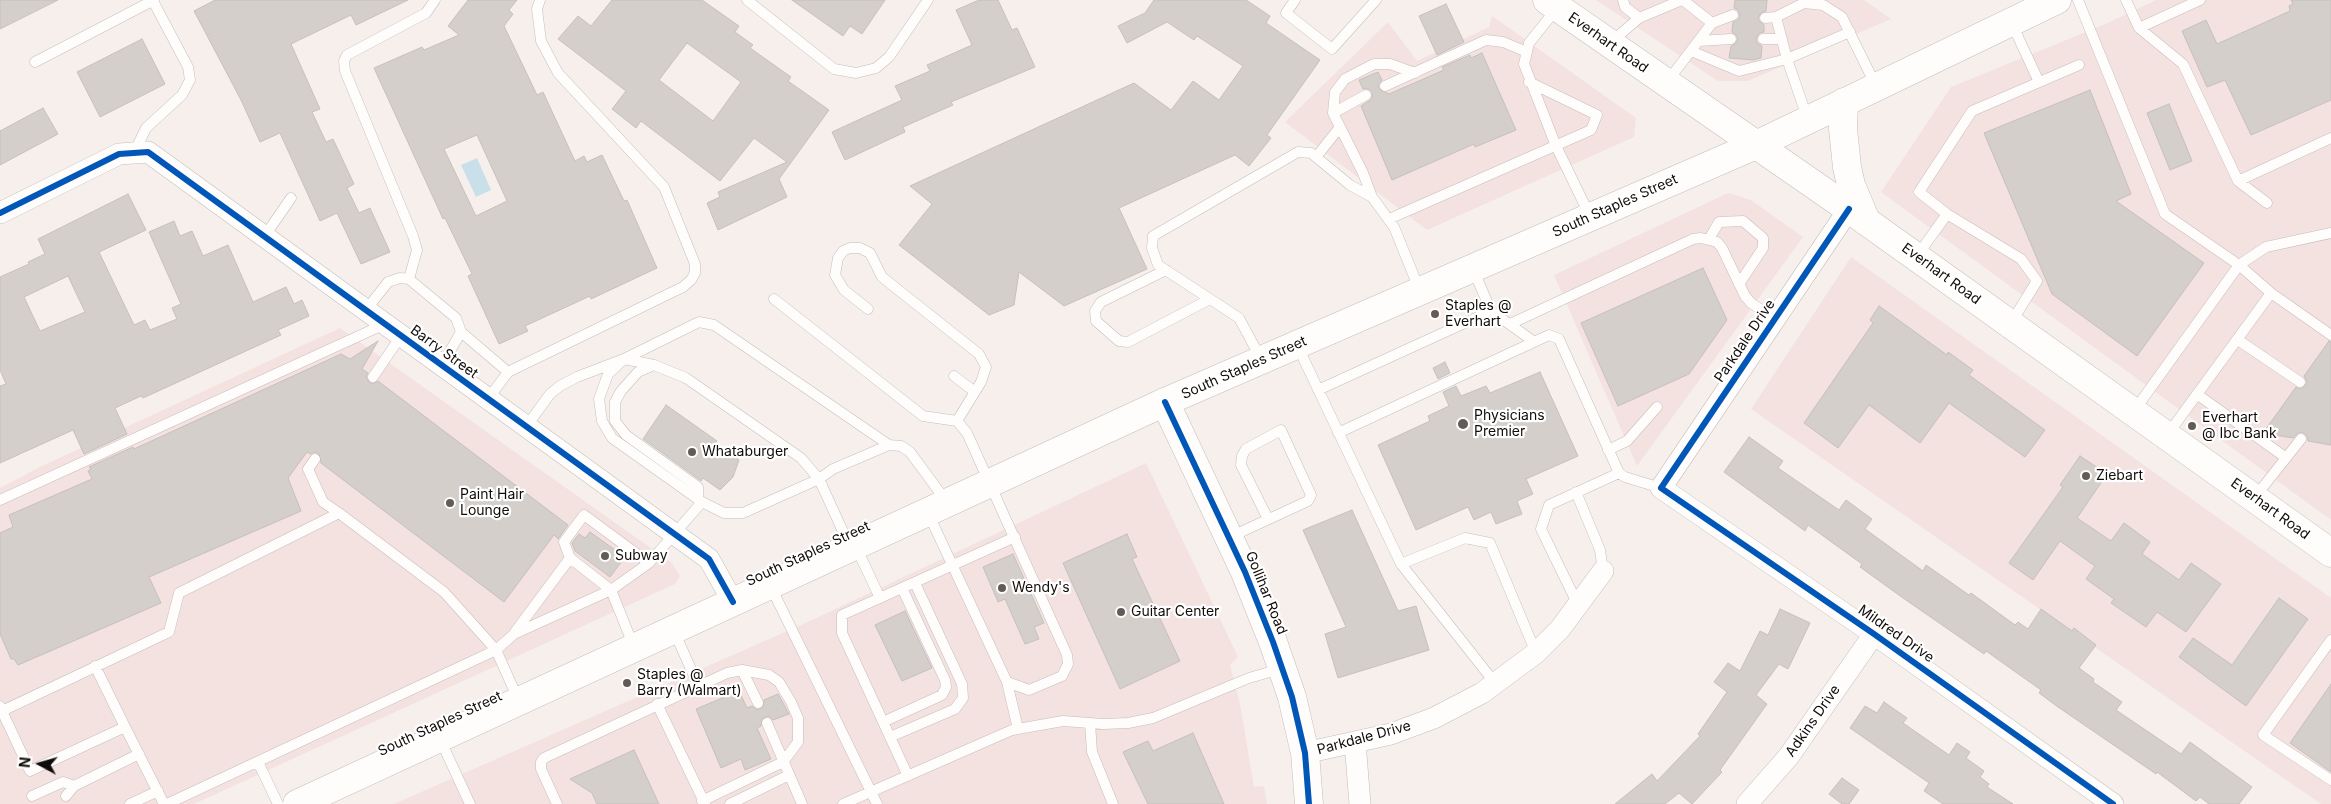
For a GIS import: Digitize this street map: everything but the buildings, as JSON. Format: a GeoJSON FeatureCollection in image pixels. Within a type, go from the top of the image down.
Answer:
{"type":"FeatureCollection","features":[{"type":"Feature","properties":{"kind":"main road","name":"South Staples Street"},"geometry":{"type":"LineString","coordinates":[[297,804],[1165,402],[1756,145],[2012,22],[2041,3]]}},
{"type":"Feature","properties":{"kind":"main road","name":"Everhart Road"},"geometry":{"type":"LineString","coordinates":[[1552,4],[1858,215],[2331,553]]}},
{"type":"Feature","properties":{"kind":"main road"},"geometry":{"type":"LineString","coordinates":[[1844,102],[1843,129],[1847,167],[1858,215]]}},
{"type":"Feature","properties":{"kind":"main road","name":"Gollihar Road"},"geometry":{"type":"LineString","coordinates":[[1165,402],[1245,572],[1282,669],[1292,697],[1305,753],[1309,804]]}},
{"type":"Feature","properties":{"kind":"street","name":"Barry Street"},"geometry":{"type":"LineString","coordinates":[[126,154],[148,152],[709,558],[733,602]]}},
{"type":"Feature","properties":{"kind":"street"},"geometry":{"type":"LineString","coordinates":[[0,213],[126,154]]}},
{"type":"Feature","properties":{"kind":"street","name":"Parkdale Drive"},"geometry":{"type":"LineString","coordinates":[[1661,488],[1775,319],[1858,215]]}},
{"type":"Feature","properties":{"kind":"street","name":"Mildred Drive"},"geometry":{"type":"LineString","coordinates":[[1661,488],[1874,634],[2113,804]]}},
{"type":"Feature","properties":{"kind":"street","name":"Parkdale Drive"},"geometry":{"type":"LineString","coordinates":[[1305,753],[1391,734],[1434,718],[1482,693],[1536,653],[1560,629],[1603,572]]}},
{"type":"Feature","properties":{"kind":"street","name":"Adkins Drive"},"geometry":{"type":"LineString","coordinates":[[1747,804],[1789,756],[1874,634]]}},
{"type":"Feature","properties":{"kind":"street"},"geometry":{"type":"LineString","coordinates":[[1356,742],[1360,804]]}},
{"type":"Feature","properties":{"kind":"lane"},"geometry":{"type":"LineString","coordinates":[[35,62],[154,0],[188,67],[190,80],[182,95],[146,128],[126,154]]}},
{"type":"Feature","properties":{"kind":"lane"},"geometry":{"type":"LineString","coordinates":[[409,279],[417,250],[413,236],[345,71],[344,61],[347,55],[426,13],[436,0]]}},
{"type":"Feature","properties":{"kind":"lane"},"geometry":{"type":"LineString","coordinates":[[488,399],[508,372],[683,287],[692,280],[695,273],[695,264],[664,187],[558,74],[541,42],[537,9],[540,0]]}},
{"type":"Feature","properties":{"kind":"lane"},"geometry":{"type":"LineString","coordinates":[[747,0],[834,69],[856,74],[876,68],[889,57],[928,0]]}},
{"type":"Feature","properties":{"kind":"lane"},"geometry":{"type":"LineString","coordinates":[[1295,0],[1286,13],[1332,50],[1376,0]]}},
{"type":"Feature","properties":{"kind":"lane"},"geometry":{"type":"LineString","coordinates":[[1623,0],[1625,7],[1639,18]]}},
{"type":"Feature","properties":{"kind":"lane"},"geometry":{"type":"LineString","coordinates":[[1610,43],[1639,18],[1682,0],[1712,23]]}},
{"type":"Feature","properties":{"kind":"lane"},"geometry":{"type":"LineString","coordinates":[[2078,0],[2165,214],[2239,265],[2271,293],[2331,335]]}},
{"type":"Feature","properties":{"kind":"lane"},"geometry":{"type":"LineString","coordinates":[[2126,0],[2139,28],[2183,64],[2238,181],[2267,203]]}},
{"type":"Feature","properties":{"kind":"lane"},"geometry":{"type":"LineString","coordinates":[[2139,28],[2200,0]]}},
{"type":"Feature","properties":{"kind":"lane"},"geometry":{"type":"LineString","coordinates":[[1552,4],[1529,43],[1524,64],[1556,146],[1590,217]]}},
{"type":"Feature","properties":{"kind":"lane"},"geometry":{"type":"LineString","coordinates":[[1765,18],[1776,17],[1804,4],[1823,5],[1842,17],[1877,86]]}},
{"type":"Feature","properties":{"kind":"lane"},"geometry":{"type":"LineString","coordinates":[[1667,83],[1712,23],[1734,15]]}},
{"type":"Feature","properties":{"kind":"lane"},"geometry":{"type":"LineString","coordinates":[[1776,17],[1787,58],[1808,120]]}},
{"type":"Feature","properties":{"kind":"lane"},"geometry":{"type":"LineString","coordinates":[[2012,22],[2038,82]]}},
{"type":"Feature","properties":{"kind":"lane"},"geometry":{"type":"LineString","coordinates":[[1691,51],[1739,72],[1787,58],[1850,32]]}},
{"type":"Feature","properties":{"kind":"lane"},"geometry":{"type":"LineString","coordinates":[[1698,41],[1731,38]]}},
{"type":"Feature","properties":{"kind":"lane"},"geometry":{"type":"LineString","coordinates":[[1763,39],[1782,39]]}},
{"type":"Feature","properties":{"kind":"lane"},"geometry":{"type":"LineString","coordinates":[[1385,86],[1486,40],[1503,42],[1527,52]]}},
{"type":"Feature","properties":{"kind":"lane"},"geometry":{"type":"LineString","coordinates":[[1415,73],[1390,64],[1374,64],[1344,79],[1335,92],[1333,113],[1363,172],[1372,197],[1394,227],[1420,291]]}},
{"type":"Feature","properties":{"kind":"lane"},"geometry":{"type":"LineString","coordinates":[[2010,324],[2037,281],[2021,259],[1947,214],[1919,192],[1972,111],[2079,65]]}},
{"type":"Feature","properties":{"kind":"lane"},"geometry":{"type":"LineString","coordinates":[[1389,219],[1591,130],[1597,115],[1530,82]]}},
{"type":"Feature","properties":{"kind":"lane"},"geometry":{"type":"LineString","coordinates":[[1333,113],[1366,95]]}},
{"type":"Feature","properties":{"kind":"lane"},"geometry":{"type":"LineString","coordinates":[[1316,157],[1340,127]]}},
{"type":"Feature","properties":{"kind":"lane"},"geometry":{"type":"LineString","coordinates":[[2238,181],[2331,138]]}},
{"type":"Feature","properties":{"kind":"lane"},"geometry":{"type":"LineString","coordinates":[[1261,360],[1239,318],[1158,265],[1152,248],[1153,236],[1298,152],[1311,153],[1350,185],[1372,197]]}},
{"type":"Feature","properties":{"kind":"lane"},"geometry":{"type":"LineString","coordinates":[[264,237],[291,198]]}},
{"type":"Feature","properties":{"kind":"lane"},"geometry":{"type":"LineString","coordinates":[[1916,257],[1947,214]]}},
{"type":"Feature","properties":{"kind":"lane"},"geometry":{"type":"LineString","coordinates":[[1709,239],[1719,222],[1743,221],[1762,238],[1763,248],[1739,284]]}},
{"type":"Feature","properties":{"kind":"lane"},"geometry":{"type":"LineString","coordinates":[[2133,411],[2239,265],[2266,247],[2331,233]]}},
{"type":"Feature","properties":{"kind":"lane"},"geometry":{"type":"LineString","coordinates":[[1510,324],[1693,239],[1709,239],[1717,242],[1722,248],[1750,303],[1775,319]]}},
{"type":"Feature","properties":{"kind":"lane"},"geometry":{"type":"LineString","coordinates":[[868,309],[844,290],[835,275],[838,258],[843,251],[850,248],[860,248],[870,253],[882,277],[979,354],[986,367],[958,421]]}},
{"type":"Feature","properties":{"kind":"lane"},"geometry":{"type":"LineString","coordinates":[[1472,268],[1491,311],[1533,341]]}},
{"type":"Feature","properties":{"kind":"lane"},"geometry":{"type":"LineString","coordinates":[[1166,270],[1101,302],[1095,311],[1096,322],[1119,341],[1128,342],[1210,299]]}},
{"type":"Feature","properties":{"kind":"lane"},"geometry":{"type":"LineString","coordinates":[[366,310],[388,282],[400,278],[409,279],[456,318],[462,332],[508,372]]}},
{"type":"Feature","properties":{"kind":"lane"},"geometry":{"type":"LineString","coordinates":[[2166,435],[2198,395],[2271,293]]}},
{"type":"Feature","properties":{"kind":"lane"},"geometry":{"type":"LineString","coordinates":[[774,299],[924,416],[958,421],[967,434],[991,483],[1067,655],[1068,664],[1062,676],[1029,690],[1022,689],[1008,682]]}},
{"type":"Feature","properties":{"kind":"lane"},"geometry":{"type":"LineString","coordinates":[[1318,390],[1491,311]]}},
{"type":"Feature","properties":{"kind":"lane"},"geometry":{"type":"LineString","coordinates":[[526,427],[550,394],[560,386],[577,377],[624,359],[699,322],[707,322],[889,445]]}},
{"type":"Feature","properties":{"kind":"lane"},"geometry":{"type":"LineString","coordinates":[[373,377],[393,330]]}},
{"type":"Feature","properties":{"kind":"lane"},"geometry":{"type":"LineString","coordinates":[[0,500],[393,330]]}},
{"type":"Feature","properties":{"kind":"lane"},"geometry":{"type":"LineString","coordinates":[[442,365],[462,332]]}},
{"type":"Feature","properties":{"kind":"lane"},"geometry":{"type":"LineString","coordinates":[[1338,433],[1549,335],[1559,339],[1618,473],[1661,488]]}},
{"type":"Feature","properties":{"kind":"lane"},"geometry":{"type":"LineString","coordinates":[[2238,340],[2300,382]]}},
{"type":"Feature","properties":{"kind":"lane"},"geometry":{"type":"LineString","coordinates":[[1297,345],[1401,564],[1495,683]]}},
{"type":"Feature","properties":{"kind":"lane"},"geometry":{"type":"LineString","coordinates":[[624,359],[654,365],[686,378],[801,458],[819,479],[880,598]]}},
{"type":"Feature","properties":{"kind":"lane"},"geometry":{"type":"LineString","coordinates":[[624,359],[608,374],[601,388],[599,411],[606,430],[617,442],[700,501],[724,513],[743,513],[819,479],[833,469],[889,445],[901,446],[910,452],[938,508],[953,566],[1008,682],[1018,728]]}},
{"type":"Feature","properties":{"kind":"lane"},"geometry":{"type":"LineString","coordinates":[[514,634],[611,590],[649,563],[675,534],[700,501],[698,487],[626,435],[615,421],[615,402],[621,391],[638,372],[654,365]]}},
{"type":"Feature","properties":{"kind":"lane"},"geometry":{"type":"LineString","coordinates":[[954,376],[974,392]]}},
{"type":"Feature","properties":{"kind":"lane"},"geometry":{"type":"LineString","coordinates":[[2198,395],[2285,457]]}},
{"type":"Feature","properties":{"kind":"lane"},"geometry":{"type":"LineString","coordinates":[[1608,450],[1627,441],[1658,407]]}},
{"type":"Feature","properties":{"kind":"lane"},"geometry":{"type":"LineString","coordinates":[[1229,538],[1308,501],[1311,496],[1281,430],[1246,448],[1242,456],[1241,464],[1268,519]]}},
{"type":"Feature","properties":{"kind":"lane"},"geometry":{"type":"LineString","coordinates":[[2254,498],[2301,439]]}},
{"type":"Feature","properties":{"kind":"lane"},"geometry":{"type":"LineString","coordinates":[[316,459],[308,469],[323,502],[444,592],[496,650],[519,701]]}},
{"type":"Feature","properties":{"kind":"lane"},"geometry":{"type":"LineString","coordinates":[[1578,605],[1541,529],[1549,505],[1618,473]]}},
{"type":"Feature","properties":{"kind":"lane"},"geometry":{"type":"LineString","coordinates":[[1576,492],[1600,550],[1603,572]]}},
{"type":"Feature","properties":{"kind":"lane"},"geometry":{"type":"LineString","coordinates":[[125,727],[30,771],[1,708],[169,632],[179,593],[339,513]]}},
{"type":"Feature","properties":{"kind":"lane"},"geometry":{"type":"LineString","coordinates":[[634,648],[611,590],[570,558],[564,542],[584,515],[649,563]]}},
{"type":"Feature","properties":{"kind":"lane"},"geometry":{"type":"LineString","coordinates":[[908,776],[842,633],[842,615],[1015,537]]}},
{"type":"Feature","properties":{"kind":"lane"},"geometry":{"type":"LineString","coordinates":[[1401,564],[1465,538],[1490,543],[1536,653]]}},
{"type":"Feature","properties":{"kind":"lane"},"geometry":{"type":"LineString","coordinates":[[95,666],[165,804],[496,650],[514,634],[570,558]]}},
{"type":"Feature","properties":{"kind":"lane"},"geometry":{"type":"LineString","coordinates":[[890,737],[955,709],[963,698],[962,684],[914,583]]}},
{"type":"Feature","properties":{"kind":"lane"},"geometry":{"type":"LineString","coordinates":[[770,585],[877,804]]}},
{"type":"Feature","properties":{"kind":"lane"},"geometry":{"type":"LineString","coordinates":[[883,722],[942,695],[946,687],[945,680],[902,588]]}},
{"type":"Feature","properties":{"kind":"lane"},"geometry":{"type":"LineString","coordinates":[[673,630],[698,685]]}},
{"type":"Feature","properties":{"kind":"lane"},"geometry":{"type":"LineString","coordinates":[[2330,642],[2263,735],[2331,780]]}},
{"type":"Feature","properties":{"kind":"lane"},"geometry":{"type":"LineString","coordinates":[[843,804],[1018,728],[1063,721],[1128,723],[1153,718],[1249,678],[1282,669]]}},
{"type":"Feature","properties":{"kind":"lane"},"geometry":{"type":"LineString","coordinates":[[742,670],[758,703]]}},
{"type":"Feature","properties":{"kind":"lane"},"geometry":{"type":"LineString","coordinates":[[557,804],[541,769],[541,762],[544,758],[698,685],[727,673],[742,670],[769,675],[779,682],[798,718],[798,742],[783,762],[703,802],[658,704]]}},
{"type":"Feature","properties":{"kind":"lane"},"geometry":{"type":"LineString","coordinates":[[1090,723],[1092,752],[1113,804]]}},
{"type":"Feature","properties":{"kind":"lane"},"geometry":{"type":"LineString","coordinates":[[767,724],[802,804]]}},
{"type":"Feature","properties":{"kind":"lane"},"geometry":{"type":"LineString","coordinates":[[440,738],[470,804]]}},
{"type":"Feature","properties":{"kind":"lane"},"geometry":{"type":"LineString","coordinates":[[66,796],[74,786],[139,754]]}},
{"type":"Feature","properties":{"kind":"lane"},"geometry":{"type":"LineString","coordinates":[[258,762],[278,804]]}},
{"type":"Feature","properties":{"kind":"lane"},"geometry":{"type":"LineString","coordinates":[[730,804],[789,775]]}},
{"type":"Feature","properties":{"kind":"lane"},"geometry":{"type":"LineString","coordinates":[[32,796],[63,782],[74,786]]}},
{"type":"Feature","properties":{"kind":"lane"},"geometry":{"type":"LineString","coordinates":[[130,804],[158,792]]}},
{"type":"Feature","properties":{"kind":"shaded area"},"geometry":{"type":"Polygon","coordinates":[[[1596,0],[1864,0],[1891,19],[1748,81],[1718,81],[1596,0]]]}},
{"type":"Feature","properties":{"kind":"shaded area"},"geometry":{"type":"Polygon","coordinates":[[[2156,0],[2331,0],[2331,520],[1881,192],[1951,87],[2103,25],[2156,0]]]}},
{"type":"Feature","properties":{"kind":"shaded area"},"geometry":{"type":"Polygon","coordinates":[[[1492,16],[1636,118],[1634,137],[1427,230],[1285,122],[1388,22],[1417,61],[1489,27],[1492,16]]]}},
{"type":"Feature","properties":{"kind":"shaded area"},"geometry":{"type":"Polygon","coordinates":[[[1728,193],[1751,200],[1803,237],[1637,466],[1554,275],[1728,193]]]}},
{"type":"Feature","properties":{"kind":"shaded area"},"geometry":{"type":"Polygon","coordinates":[[[1851,257],[2331,598],[2331,804],[2321,804],[1751,409],[1851,257]]]}},
{"type":"Feature","properties":{"kind":"shaded area"},"geometry":{"type":"Polygon","coordinates":[[[340,328],[672,563],[680,576],[675,584],[194,804],[0,804],[0,488],[40,467],[340,328]]]}},
{"type":"Feature","properties":{"kind":"shaded area"},"geometry":{"type":"Polygon","coordinates":[[[1146,463],[1238,657],[1230,665],[1241,709],[1254,787],[1264,786],[1267,804],[394,804],[810,621],[1146,463]]]}},
{"type":"Feature","properties":{"kind":"water"},"geometry":{"type":"Polygon","coordinates":[[[477,158],[491,190],[476,197],[461,165],[477,158]]]}},
{"type":"Feature","properties":{"kind":"cycle path"},"geometry":{"type":"LineString","coordinates":[[0,213],[119,154],[148,152],[709,559],[733,602]]}},
{"type":"Feature","properties":{"kind":"cycle path"},"geometry":{"type":"LineString","coordinates":[[1849,209],[1661,488],[1874,634],[2113,804]]}},
{"type":"Feature","properties":{"kind":"cycle path"},"geometry":{"type":"LineString","coordinates":[[1165,402],[1245,572],[1273,642],[1292,697],[1305,753],[1309,804]]}},
{"type":"Feature","properties":{"kind":"place","name":"Staples @ Everhart"},"geometry":{"type":"Point","coordinates":[1435,314]}},
{"type":"Feature","properties":{"kind":"place","name":"Physicians Premier"},"geometry":{"type":"Point","coordinates":[1463,424]}},
{"type":"Feature","properties":{"kind":"place","name":"Everhart @ Ibc Bank"},"geometry":{"type":"Point","coordinates":[2192,426]}},
{"type":"Feature","properties":{"kind":"place","name":"Whataburger"},"geometry":{"type":"Point","coordinates":[692,452]}},
{"type":"Feature","properties":{"kind":"place","name":"Ziebart"},"geometry":{"type":"Point","coordinates":[2086,476]}},
{"type":"Feature","properties":{"kind":"place","name":"Paint Hair Lounge"},"geometry":{"type":"Point","coordinates":[450,503]}},
{"type":"Feature","properties":{"kind":"place","name":"Subway"},"geometry":{"type":"Point","coordinates":[605,556]}},
{"type":"Feature","properties":{"kind":"place","name":"Wendy's"},"geometry":{"type":"Point","coordinates":[1002,588]}},
{"type":"Feature","properties":{"kind":"place","name":"Guitar Center"},"geometry":{"type":"Point","coordinates":[1121,612]}},
{"type":"Feature","properties":{"kind":"place","name":"Staples @ Barry (Walmart)"},"geometry":{"type":"Point","coordinates":[627,683]}}]}
